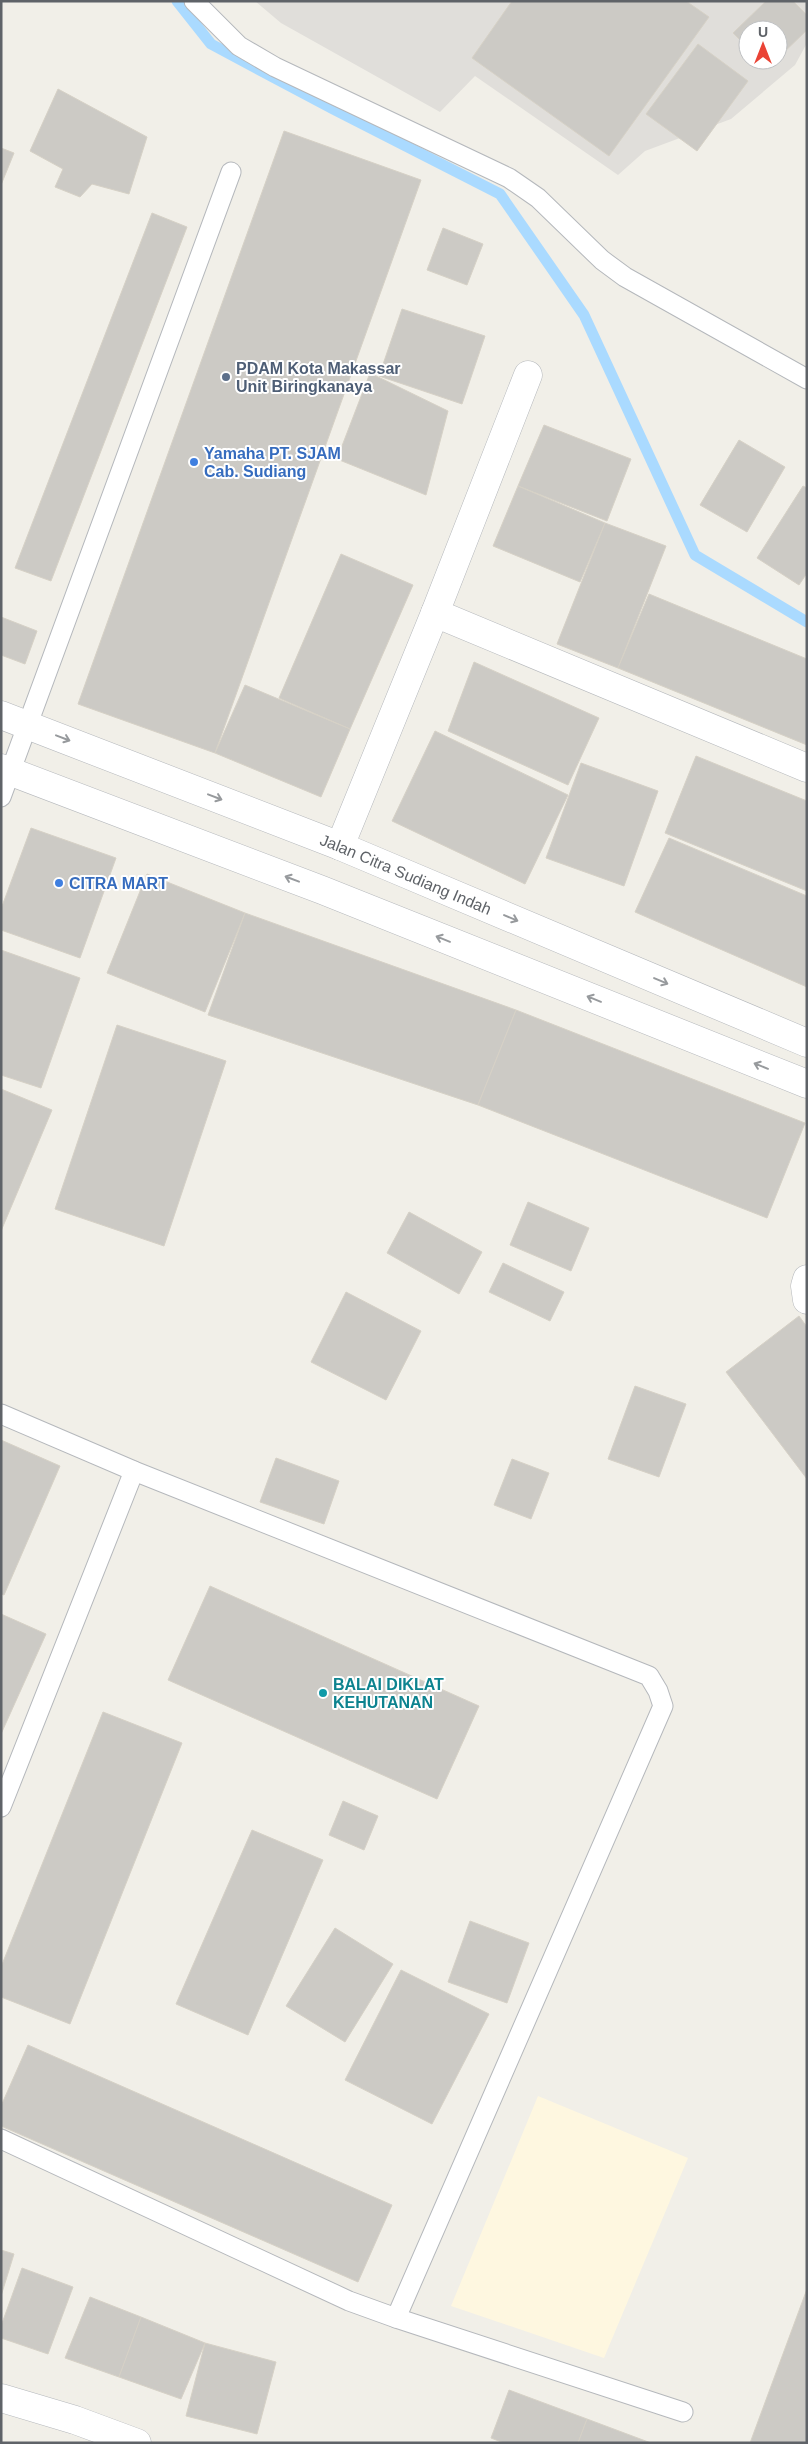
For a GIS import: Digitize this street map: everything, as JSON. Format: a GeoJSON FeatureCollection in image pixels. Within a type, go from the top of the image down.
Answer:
{"type":"FeatureCollection","features":[{"type":"Feature","properties":{"kind":"street"},"geometry":{"type":"LineString","coordinates":[[340,846],[435,613],[528,375]]}},
{"type":"Feature","properties":{"kind":"street"},"geometry":{"type":"LineString","coordinates":[[435,613],[807,768]]}},
{"type":"Feature","properties":{"kind":"street","name":"Jalan Citra Sudiang Indah"},"geometry":{"type":"LineString","coordinates":[[1,715],[340,846],[807,1043]]}},
{"type":"Feature","properties":{"kind":"street"},"geometry":{"type":"LineString","coordinates":[[6,770],[322,890],[807,1084]]}},
{"type":"Feature","properties":{"kind":"street"},"geometry":{"type":"LineString","coordinates":[[536,976],[553,936]]}},
{"type":"Feature","properties":{"kind":"street"},"geometry":{"type":"LineString","coordinates":[[807,1280],[804,1286],[807,1300]]}},
{"type":"Feature","properties":{"kind":"street"},"geometry":{"type":"LineString","coordinates":[[1,2398],[75,2420],[137,2443]]}},
{"type":"Feature","properties":{"kind":"lane"},"geometry":{"type":"LineString","coordinates":[[194,1],[239,46],[275,67],[509,178],[538,198],[602,260],[625,277],[807,379]]}},
{"type":"Feature","properties":{"kind":"lane"},"geometry":{"type":"LineString","coordinates":[[1,797],[6,770],[28,725],[231,172]]}},
{"type":"Feature","properties":{"kind":"lane"},"geometry":{"type":"LineString","coordinates":[[1,1414],[134,1471],[649,1676],[658,1691],[663,1706],[396,2318]]}},
{"type":"Feature","properties":{"kind":"lane"},"geometry":{"type":"LineString","coordinates":[[1,1807],[134,1471]]}},
{"type":"Feature","properties":{"kind":"lane"},"geometry":{"type":"LineString","coordinates":[[1,2139],[349,2301],[683,2412]]}},
{"type":"Feature","properties":{"kind":"shaded area"},"geometry":{"type":"Polygon","coordinates":[[[255,1],[807,1],[807,43],[795,65],[731,119],[645,151],[618,175],[475,76],[440,112],[281,23],[255,1]]]}},
{"type":"Feature","properties":{"kind":"shaded area"},"geometry":{"type":"Polygon","coordinates":[[[538,2096],[688,2158],[604,2358],[451,2306],[538,2096]]]}},
{"type":"Feature","properties":{"kind":"building"},"geometry":{"type":"Polygon","coordinates":[[[512,1],[686,1],[709,17],[609,156],[472,58],[512,1]]]}},
{"type":"Feature","properties":{"kind":"building"},"geometry":{"type":"Polygon","coordinates":[[[766,1],[793,1],[807,15],[807,30],[788,48],[788,20],[746,20],[766,1]]]}},
{"type":"Feature","properties":{"kind":"building"},"geometry":{"type":"Polygon","coordinates":[[[738,28],[738,38],[733,33],[738,28]]]}},
{"type":"Feature","properties":{"kind":"building"},"geometry":{"type":"Polygon","coordinates":[[[698,44],[748,81],[697,151],[646,114],[698,44]]]}},
{"type":"Feature","properties":{"kind":"building"},"geometry":{"type":"Polygon","coordinates":[[[58,89],[147,137],[129,194],[92,184],[80,197],[55,187],[63,169],[30,151],[58,89]]]}},
{"type":"Feature","properties":{"kind":"building"},"geometry":{"type":"Polygon","coordinates":[[[284,131],[421,180],[215,753],[78,704],[284,131]]]}},
{"type":"Feature","properties":{"kind":"building"},"geometry":{"type":"Polygon","coordinates":[[[1,148],[14,153],[1,185],[1,148]]]}},
{"type":"Feature","properties":{"kind":"building"},"geometry":{"type":"Polygon","coordinates":[[[152,213],[187,227],[51,581],[15,568],[152,213]]]}},
{"type":"Feature","properties":{"kind":"building"},"geometry":{"type":"Polygon","coordinates":[[[443,228],[483,244],[467,285],[427,270],[443,228]]]}},
{"type":"Feature","properties":{"kind":"building"},"geometry":{"type":"Polygon","coordinates":[[[402,309],[485,336],[462,404],[379,376],[402,309]]]}},
{"type":"Feature","properties":{"kind":"building"},"geometry":{"type":"Polygon","coordinates":[[[370,373],[448,411],[426,495],[337,459],[370,373]]]}},
{"type":"Feature","properties":{"kind":"building"},"geometry":{"type":"Polygon","coordinates":[[[544,425],[631,459],[607,521],[518,486],[544,425]]]}},
{"type":"Feature","properties":{"kind":"building"},"geometry":{"type":"Polygon","coordinates":[[[739,440],[785,467],[747,532],[700,505],[739,440]]]}},
{"type":"Feature","properties":{"kind":"building"},"geometry":{"type":"Polygon","coordinates":[[[518,486],[605,523],[580,582],[493,546],[518,486]]]}},
{"type":"Feature","properties":{"kind":"building"},"geometry":{"type":"Polygon","coordinates":[[[803,486],[807,488],[807,573],[799,585],[757,558],[803,486]]]}},
{"type":"Feature","properties":{"kind":"building"},"geometry":{"type":"Polygon","coordinates":[[[605,523],[666,546],[618,668],[557,644],[605,523]]]}},
{"type":"Feature","properties":{"kind":"building"},"geometry":{"type":"Polygon","coordinates":[[[341,554],[413,585],[350,729],[279,698],[341,554]]]}},
{"type":"Feature","properties":{"kind":"building"},"geometry":{"type":"Polygon","coordinates":[[[649,594],[807,659],[807,745],[618,668],[649,594]]]}},
{"type":"Feature","properties":{"kind":"building"},"geometry":{"type":"Polygon","coordinates":[[[1,617],[37,631],[25,664],[1,655],[1,617]]]}},
{"type":"Feature","properties":{"kind":"building"},"geometry":{"type":"Polygon","coordinates":[[[474,662],[599,718],[568,785],[448,731],[474,662]]]}},
{"type":"Feature","properties":{"kind":"building"},"geometry":{"type":"Polygon","coordinates":[[[245,685],[350,729],[321,797],[215,753],[245,685]]]}},
{"type":"Feature","properties":{"kind":"building"},"geometry":{"type":"Polygon","coordinates":[[[435,731],[568,795],[525,884],[392,821],[435,731]]]}},
{"type":"Feature","properties":{"kind":"building"},"geometry":{"type":"Polygon","coordinates":[[[696,756],[807,801],[807,891],[665,833],[696,756]]]}},
{"type":"Feature","properties":{"kind":"building"},"geometry":{"type":"Polygon","coordinates":[[[581,763],[658,791],[624,886],[546,858],[581,763]]]}},
{"type":"Feature","properties":{"kind":"building","name":"CITRA MART"},"geometry":{"type":"Polygon","coordinates":[[[31,828],[116,858],[80,958],[1,930],[1,909],[31,828]]]}},
{"type":"Feature","properties":{"kind":"building"},"geometry":{"type":"Polygon","coordinates":[[[669,838],[807,896],[807,987],[635,912],[669,838]]]}},
{"type":"Feature","properties":{"kind":"building"},"geometry":{"type":"Polygon","coordinates":[[[147,874],[245,913],[205,1012],[107,973],[147,874]]]}},
{"type":"Feature","properties":{"kind":"building"},"geometry":{"type":"Polygon","coordinates":[[[245,913],[516,1010],[478,1105],[208,1015],[245,913]]]}},
{"type":"Feature","properties":{"kind":"building"},"geometry":{"type":"Polygon","coordinates":[[[1,950],[80,978],[41,1088],[1,1075],[1,950]]]}},
{"type":"Feature","properties":{"kind":"building"},"geometry":{"type":"Polygon","coordinates":[[[516,1010],[805,1123],[767,1218],[478,1105],[516,1010]]]}},
{"type":"Feature","properties":{"kind":"building"},"geometry":{"type":"Polygon","coordinates":[[[117,1025],[226,1061],[164,1246],[55,1209],[117,1025]]]}},
{"type":"Feature","properties":{"kind":"building"},"geometry":{"type":"Polygon","coordinates":[[[1,1089],[52,1110],[1,1231],[1,1089]]]}},
{"type":"Feature","properties":{"kind":"building"},"geometry":{"type":"Polygon","coordinates":[[[528,1202],[589,1228],[571,1271],[510,1245],[528,1202]]]}},
{"type":"Feature","properties":{"kind":"building"},"geometry":{"type":"Polygon","coordinates":[[[409,1212],[482,1252],[459,1294],[387,1253],[409,1212]]]}},
{"type":"Feature","properties":{"kind":"building"},"geometry":{"type":"Polygon","coordinates":[[[503,1263],[564,1292],[550,1321],[489,1292],[503,1263]]]}},
{"type":"Feature","properties":{"kind":"building"},"geometry":{"type":"Polygon","coordinates":[[[346,1292],[421,1331],[386,1400],[311,1362],[346,1292]]]}},
{"type":"Feature","properties":{"kind":"building"},"geometry":{"type":"Polygon","coordinates":[[[799,1316],[807,1327],[807,1479],[726,1372],[799,1316]]]}},
{"type":"Feature","properties":{"kind":"building"},"geometry":{"type":"Polygon","coordinates":[[[635,1386],[686,1404],[659,1477],[608,1459],[635,1386]]]}},
{"type":"Feature","properties":{"kind":"building"},"geometry":{"type":"Polygon","coordinates":[[[1,1440],[60,1466],[4,1595],[1,1594],[1,1440]]]}},
{"type":"Feature","properties":{"kind":"building"},"geometry":{"type":"Polygon","coordinates":[[[276,1458],[339,1481],[324,1524],[260,1502],[276,1458]]]}},
{"type":"Feature","properties":{"kind":"building"},"geometry":{"type":"Polygon","coordinates":[[[512,1459],[549,1473],[531,1519],[494,1505],[512,1459]]]}},
{"type":"Feature","properties":{"kind":"building","name":"BALAI DIKLAT KEHUTANAN"},"geometry":{"type":"Polygon","coordinates":[[[210,1586],[479,1706],[437,1799],[168,1680],[210,1586]]]}},
{"type":"Feature","properties":{"kind":"building"},"geometry":{"type":"Polygon","coordinates":[[[1,1614],[46,1634],[1,1734],[1,1614]]]}},
{"type":"Feature","properties":{"kind":"building"},"geometry":{"type":"Polygon","coordinates":[[[103,1712],[182,1743],[70,2024],[1,1997],[1,1967],[103,1712]]]}},
{"type":"Feature","properties":{"kind":"building"},"geometry":{"type":"Polygon","coordinates":[[[343,1801],[378,1816],[364,1850],[329,1835],[343,1801]]]}},
{"type":"Feature","properties":{"kind":"building"},"geometry":{"type":"Polygon","coordinates":[[[252,1830],[323,1860],[248,2035],[176,2004],[252,1830]]]}},
{"type":"Feature","properties":{"kind":"building"},"geometry":{"type":"Polygon","coordinates":[[[470,1921],[529,1943],[507,2003],[448,1982],[470,1921]]]}},
{"type":"Feature","properties":{"kind":"building"},"geometry":{"type":"Polygon","coordinates":[[[335,1928],[393,1964],[345,2042],[286,2006],[335,1928]]]}},
{"type":"Feature","properties":{"kind":"building"},"geometry":{"type":"Polygon","coordinates":[[[401,1970],[489,2014],[432,2124],[345,2080],[401,1970]]]}},
{"type":"Feature","properties":{"kind":"building"},"geometry":{"type":"Polygon","coordinates":[[[28,2045],[392,2205],[358,2282],[1,2126],[1,2106],[28,2045]]]}},
{"type":"Feature","properties":{"kind":"building"},"geometry":{"type":"Polygon","coordinates":[[[1,2250],[14,2254],[1,2296],[1,2250]]]}},
{"type":"Feature","properties":{"kind":"building"},"geometry":{"type":"Polygon","coordinates":[[[22,2268],[73,2287],[48,2354],[1,2338],[1,2326],[22,2268]]]}},
{"type":"Feature","properties":{"kind":"building"},"geometry":{"type":"Polygon","coordinates":[[[807,2289],[807,2443],[750,2443],[807,2289]]]}},
{"type":"Feature","properties":{"kind":"building"},"geometry":{"type":"Polygon","coordinates":[[[90,2297],[141,2317],[119,2377],[65,2358],[90,2297]]]}},
{"type":"Feature","properties":{"kind":"building"},"geometry":{"type":"Polygon","coordinates":[[[141,2317],[205,2343],[181,2399],[119,2377],[141,2317]]]}},
{"type":"Feature","properties":{"kind":"building"},"geometry":{"type":"Polygon","coordinates":[[[205,2343],[276,2362],[257,2434],[186,2416],[205,2343]]]}},
{"type":"Feature","properties":{"kind":"building"},"geometry":{"type":"Polygon","coordinates":[[[509,2390],[587,2419],[578,2443],[504,2443],[491,2438],[509,2390]]]}},
{"type":"Feature","properties":{"kind":"building"},"geometry":{"type":"Polygon","coordinates":[[[587,2419],[651,2443],[578,2443],[587,2419]]]}},
{"type":"Feature","properties":{"kind":"waterway"},"geometry":{"type":"LineString","coordinates":[[177,1],[211,44],[500,194],[584,315],[695,555],[807,622]]}},
{"type":"Feature","properties":{"kind":"place","name":"PDAM Kota Makassar Unit Biringkanaya"},"geometry":{"type":"Point","coordinates":[226,377]}},
{"type":"Feature","properties":{"kind":"place","name":"Yamaha PT. SJAM Cab. Sudiang"},"geometry":{"type":"Point","coordinates":[194,462]}},
{"type":"Feature","properties":{"kind":"place","name":"CITRA MART"},"geometry":{"type":"Point","coordinates":[59,883]}},
{"type":"Feature","properties":{"kind":"place","name":"BALAI DIKLAT KEHUTANAN"},"geometry":{"type":"Point","coordinates":[323,1693]}}]}
